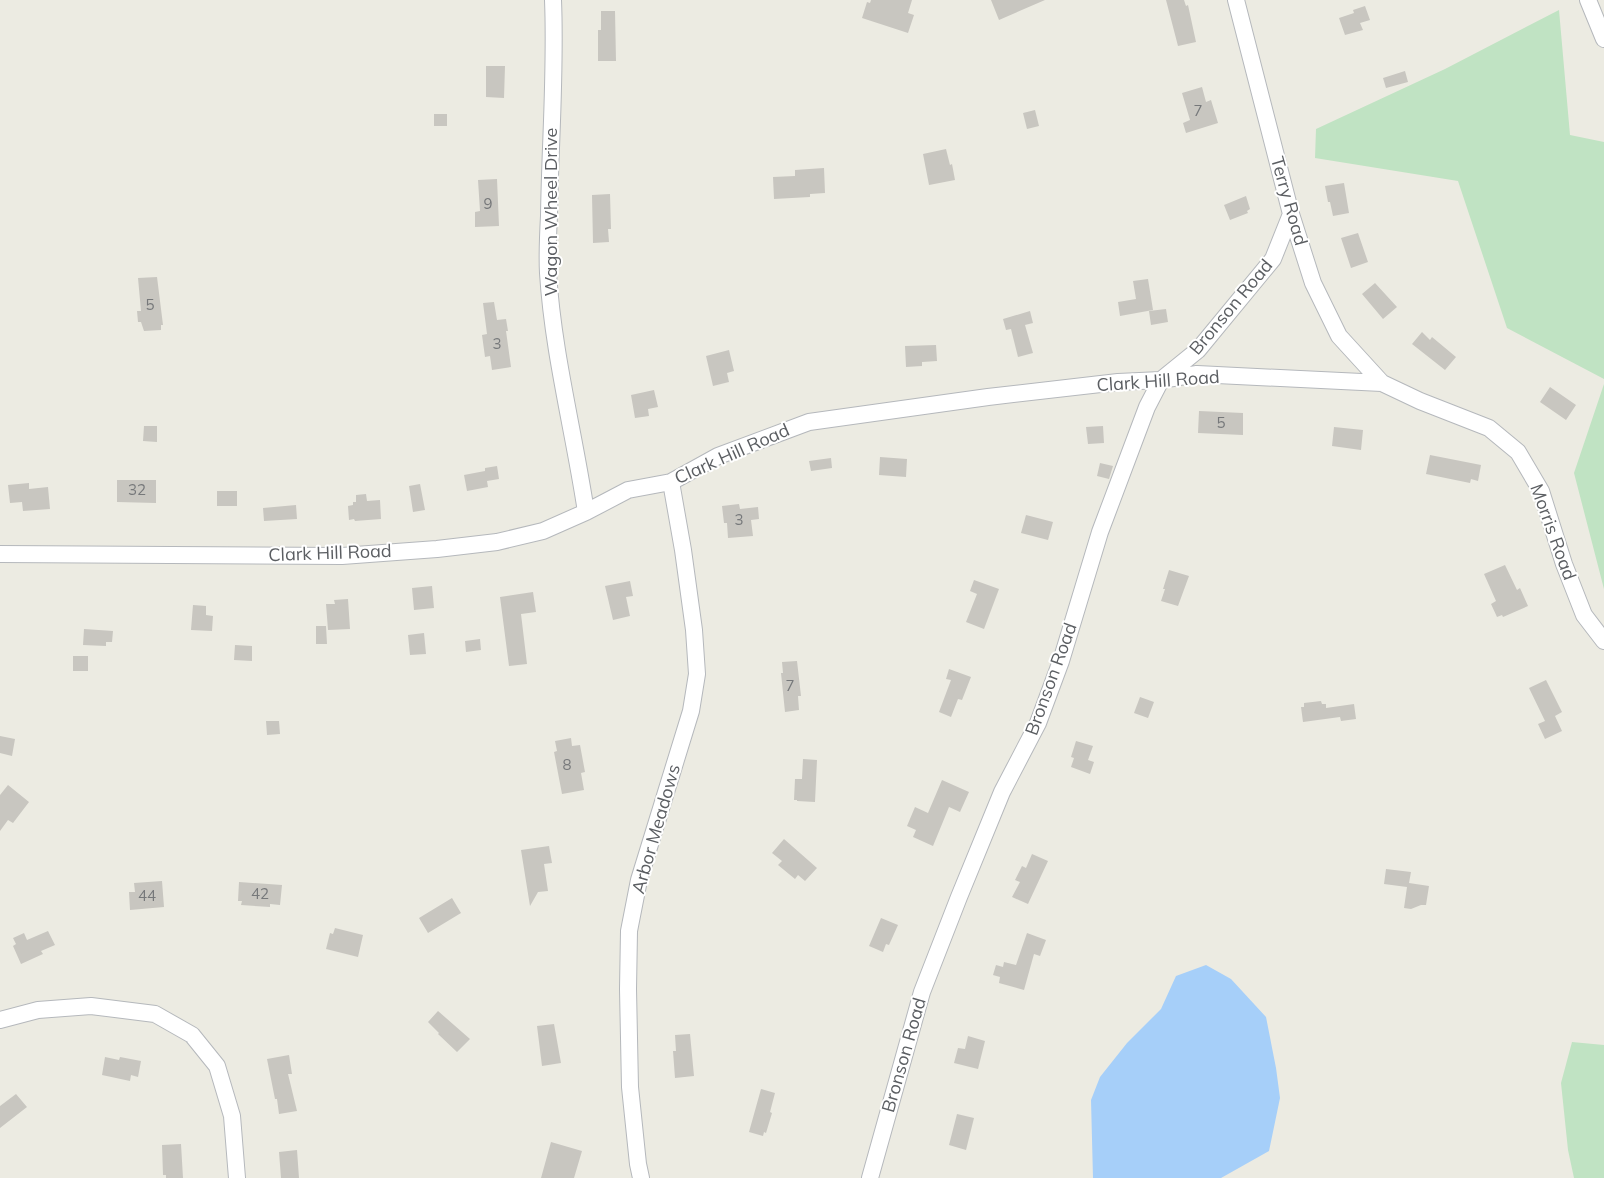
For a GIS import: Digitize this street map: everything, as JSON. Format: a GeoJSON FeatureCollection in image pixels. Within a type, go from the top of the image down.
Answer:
{"type":"FeatureCollection","features":[{"type":"Feature","properties":{"kind":"street","name":"Wagon Wheel Drive"},"geometry":{"type":"LineString","coordinates":[[553,0],[555,46],[549,168],[548,271],[560,371],[578,460],[586,512]]}},
{"type":"Feature","properties":{"kind":"street","name":"Terry Road"},"geometry":{"type":"LineString","coordinates":[[1236,0],[1291,214],[1313,283],[1339,336],[1382,383]]}},
{"type":"Feature","properties":{"kind":"street"},"geometry":{"type":"LineString","coordinates":[[1588,0],[1604,39]]}},
{"type":"Feature","properties":{"kind":"street","name":"Bronson Road"},"geometry":{"type":"LineString","coordinates":[[870,1178],[922,992],[958,897],[1002,792],[1038,722],[1061,661],[1100,532],[1147,407],[1162,380],[1198,350],[1273,259],[1291,214]]}},
{"type":"Feature","properties":{"kind":"street","name":"Clark Hill Road"},"geometry":{"type":"LineString","coordinates":[[0,554],[342,556],[437,549],[497,542],[543,531],[586,512],[628,490],[671,482],[718,456],[809,422],[997,396],[1118,382],[1162,380],[1197,374],[1382,383]]}},
{"type":"Feature","properties":{"kind":"street","name":"Morris Road"},"geometry":{"type":"LineString","coordinates":[[1382,383],[1420,401],[1489,428],[1518,452],[1541,490],[1564,564],[1584,615],[1604,641]]}},
{"type":"Feature","properties":{"kind":"street","name":"Arbor Meadows"},"geometry":{"type":"LineString","coordinates":[[641,1178],[630,1087],[629,931],[639,880],[691,711],[697,674],[694,630],[671,482]]}},
{"type":"Feature","properties":{"kind":"street"},"geometry":{"type":"LineString","coordinates":[[0,1020],[38,1010],[91,1006],[155,1014],[192,1035],[217,1066],[232,1116],[237,1178]]}},
{"type":"Feature","properties":{"kind":"green space"},"geometry":{"type":"Polygon","coordinates":[[[1559,10],[1570,135],[1604,142],[1604,379],[1507,328],[1458,181],[1315,158],[1316,129],[1445,69],[1559,10]]]}},
{"type":"Feature","properties":{"kind":"green space"},"geometry":{"type":"Polygon","coordinates":[[[1604,384],[1604,589],[1574,473],[1604,384]]]}},
{"type":"Feature","properties":{"kind":"green space"},"geometry":{"type":"Polygon","coordinates":[[[1572,1042],[1604,1045],[1604,1178],[1574,1178],[1568,1150],[1561,1083],[1572,1042]]]}},
{"type":"Feature","properties":{"kind":"water"},"geometry":{"type":"Polygon","coordinates":[[[1206,965],[1231,979],[1266,1017],[1280,1098],[1269,1151],[1221,1178],[1093,1178],[1091,1100],[1100,1077],[1127,1043],[1161,1009],[1176,976],[1206,965]]]}},
{"type":"Feature","properties":{"kind":"building"},"geometry":{"type":"Polygon","coordinates":[[[871,0],[912,0],[908,13],[914,15],[908,33],[862,18],[867,2],[870,3],[871,0]]]}},
{"type":"Feature","properties":{"kind":"building"},"geometry":{"type":"Polygon","coordinates":[[[991,0],[1045,0],[999,20],[991,0]]]}},
{"type":"Feature","properties":{"kind":"building"},"geometry":{"type":"Polygon","coordinates":[[[1166,0],[1184,0],[1186,6],[1188,5],[1196,42],[1178,46],[1166,0]]]}},
{"type":"Feature","properties":{"kind":"building"},"geometry":{"type":"Polygon","coordinates":[[[1365,6],[1370,20],[1360,23],[1363,30],[1345,35],[1339,18],[1354,13],[1353,10],[1365,6]]]}},
{"type":"Feature","properties":{"kind":"building"},"geometry":{"type":"Polygon","coordinates":[[[601,11],[615,11],[616,61],[598,61],[598,30],[601,30],[601,11]]]}},
{"type":"Feature","properties":{"kind":"building"},"geometry":{"type":"Polygon","coordinates":[[[486,66],[505,66],[504,98],[486,97],[486,66]]]}},
{"type":"Feature","properties":{"kind":"building"},"geometry":{"type":"Polygon","coordinates":[[[1405,71],[1408,82],[1386,88],[1383,78],[1405,71]]]}},
{"type":"Feature","properties":{"kind":"building"},"geometry":{"type":"Polygon","coordinates":[[[1202,87],[1206,102],[1211,100],[1218,123],[1186,133],[1183,123],[1190,120],[1182,93],[1202,87]]]}},
{"type":"Feature","properties":{"kind":"building"},"geometry":{"type":"Polygon","coordinates":[[[1035,110],[1039,126],[1027,129],[1023,113],[1035,110]]]}},
{"type":"Feature","properties":{"kind":"building"},"geometry":{"type":"Polygon","coordinates":[[[434,114],[447,114],[447,126],[434,126],[434,114]]]}},
{"type":"Feature","properties":{"kind":"building"},"geometry":{"type":"Polygon","coordinates":[[[946,149],[950,165],[952,164],[955,180],[929,185],[923,154],[946,149]]]}},
{"type":"Feature","properties":{"kind":"building"},"geometry":{"type":"Polygon","coordinates":[[[824,168],[825,193],[810,194],[810,197],[774,199],[773,177],[795,176],[795,170],[824,168]]]}},
{"type":"Feature","properties":{"kind":"building"},"geometry":{"type":"Polygon","coordinates":[[[497,179],[499,226],[475,227],[475,212],[480,211],[478,180],[497,179]]]}},
{"type":"Feature","properties":{"kind":"building"},"geometry":{"type":"Polygon","coordinates":[[[1344,183],[1349,213],[1333,216],[1325,186],[1344,183]]]}},
{"type":"Feature","properties":{"kind":"building"},"geometry":{"type":"Polygon","coordinates":[[[610,194],[611,229],[608,229],[609,242],[593,243],[592,195],[610,194]]]}},
{"type":"Feature","properties":{"kind":"building"},"geometry":{"type":"Polygon","coordinates":[[[1246,196],[1250,209],[1247,211],[1248,213],[1230,220],[1224,205],[1246,196]]]}},
{"type":"Feature","properties":{"kind":"building"},"geometry":{"type":"Polygon","coordinates":[[[1358,233],[1368,262],[1351,268],[1341,238],[1358,233]]]}},
{"type":"Feature","properties":{"kind":"building"},"geometry":{"type":"Polygon","coordinates":[[[157,277],[163,325],[161,325],[161,330],[144,331],[141,322],[138,322],[137,311],[141,311],[138,278],[157,277]]]}},
{"type":"Feature","properties":{"kind":"building"},"geometry":{"type":"Polygon","coordinates":[[[1148,279],[1153,310],[1120,316],[1118,302],[1136,299],[1133,281],[1148,279]]]}},
{"type":"Feature","properties":{"kind":"building"},"geometry":{"type":"Polygon","coordinates":[[[1375,283],[1397,307],[1383,319],[1362,294],[1375,283]]]}},
{"type":"Feature","properties":{"kind":"building"},"geometry":{"type":"Polygon","coordinates":[[[494,302],[497,320],[506,319],[511,367],[492,370],[490,356],[485,357],[482,335],[487,334],[483,303],[494,302]]]}},
{"type":"Feature","properties":{"kind":"building"},"geometry":{"type":"Polygon","coordinates":[[[1166,309],[1168,322],[1151,325],[1149,311],[1166,309]]]}},
{"type":"Feature","properties":{"kind":"building"},"geometry":{"type":"Polygon","coordinates":[[[1030,311],[1033,323],[1025,325],[1033,353],[1018,357],[1011,329],[1006,330],[1003,319],[1030,311]]]}},
{"type":"Feature","properties":{"kind":"building"},"geometry":{"type":"Polygon","coordinates":[[[1422,332],[1430,340],[1432,337],[1456,357],[1445,370],[1412,344],[1422,332]]]}},
{"type":"Feature","properties":{"kind":"building"},"geometry":{"type":"Polygon","coordinates":[[[936,345],[937,361],[922,362],[922,366],[906,367],[905,346],[936,345]]]}},
{"type":"Feature","properties":{"kind":"building"},"geometry":{"type":"Polygon","coordinates":[[[729,350],[734,371],[727,373],[729,382],[713,386],[706,356],[729,350]]]}},
{"type":"Feature","properties":{"kind":"building"},"geometry":{"type":"Polygon","coordinates":[[[1550,387],[1576,405],[1566,420],[1540,402],[1550,387]]]}},
{"type":"Feature","properties":{"kind":"building"},"geometry":{"type":"Polygon","coordinates":[[[654,390],[658,407],[648,409],[649,416],[635,418],[631,395],[654,390]]]}},
{"type":"Feature","properties":{"kind":"building"},"geometry":{"type":"Polygon","coordinates":[[[1199,411],[1243,413],[1243,435],[1198,433],[1199,411]]]}},
{"type":"Feature","properties":{"kind":"building"},"geometry":{"type":"Polygon","coordinates":[[[144,426],[157,426],[157,442],[143,441],[144,426]]]}},
{"type":"Feature","properties":{"kind":"building"},"geometry":{"type":"Polygon","coordinates":[[[1103,426],[1104,443],[1088,444],[1086,427],[1103,426]]]}},
{"type":"Feature","properties":{"kind":"building"},"geometry":{"type":"Polygon","coordinates":[[[1334,427],[1363,430],[1361,450],[1332,446],[1334,427]]]}},
{"type":"Feature","properties":{"kind":"building"},"geometry":{"type":"Polygon","coordinates":[[[1430,455],[1481,465],[1478,481],[1471,479],[1470,483],[1426,474],[1430,455]]]}},
{"type":"Feature","properties":{"kind":"building"},"geometry":{"type":"Polygon","coordinates":[[[880,457],[907,459],[906,477],[879,475],[880,457]]]}},
{"type":"Feature","properties":{"kind":"building"},"geometry":{"type":"Polygon","coordinates":[[[831,458],[832,468],[811,471],[809,461],[831,458]]]}},
{"type":"Feature","properties":{"kind":"building"},"geometry":{"type":"Polygon","coordinates":[[[1100,463],[1113,466],[1109,479],[1097,476],[1100,463]]]}},
{"type":"Feature","properties":{"kind":"building"},"geometry":{"type":"Polygon","coordinates":[[[497,466],[499,479],[487,481],[488,487],[467,491],[464,475],[485,471],[485,468],[497,466]]]}},
{"type":"Feature","properties":{"kind":"building"},"geometry":{"type":"Polygon","coordinates":[[[117,480],[156,480],[156,503],[117,502],[117,480]]]}},
{"type":"Feature","properties":{"kind":"building"},"geometry":{"type":"Polygon","coordinates":[[[29,483],[29,489],[48,487],[50,509],[23,511],[22,502],[10,503],[8,485],[29,483]]]}},
{"type":"Feature","properties":{"kind":"building"},"geometry":{"type":"Polygon","coordinates":[[[420,484],[425,510],[413,512],[409,486],[420,484]]]}},
{"type":"Feature","properties":{"kind":"building"},"geometry":{"type":"Polygon","coordinates":[[[217,491],[237,491],[237,506],[217,506],[217,491]]]}},
{"type":"Feature","properties":{"kind":"building"},"geometry":{"type":"Polygon","coordinates":[[[366,494],[367,501],[380,500],[381,519],[349,520],[348,506],[356,502],[356,495],[366,494]]]}},
{"type":"Feature","properties":{"kind":"building"},"geometry":{"type":"Polygon","coordinates":[[[739,504],[740,509],[758,507],[759,519],[751,520],[753,536],[728,538],[727,523],[724,523],[722,506],[739,504]]]}},
{"type":"Feature","properties":{"kind":"building"},"geometry":{"type":"Polygon","coordinates":[[[296,505],[297,519],[264,521],[263,508],[296,505]]]}},
{"type":"Feature","properties":{"kind":"building"},"geometry":{"type":"Polygon","coordinates":[[[1026,515],[1053,522],[1048,540],[1021,533],[1026,515]]]}},
{"type":"Feature","properties":{"kind":"building"},"geometry":{"type":"Polygon","coordinates":[[[1505,565],[1517,590],[1520,588],[1528,606],[1503,617],[1502,615],[1497,617],[1491,604],[1496,601],[1484,574],[1505,565]]]}},
{"type":"Feature","properties":{"kind":"building"},"geometry":{"type":"Polygon","coordinates":[[[1169,570],[1189,576],[1178,606],[1161,601],[1169,570]]]}},
{"type":"Feature","properties":{"kind":"building"},"geometry":{"type":"Polygon","coordinates":[[[974,580],[999,589],[984,629],[966,622],[977,594],[970,591],[974,580]]]}},
{"type":"Feature","properties":{"kind":"building"},"geometry":{"type":"Polygon","coordinates":[[[630,581],[633,596],[626,597],[630,616],[613,620],[605,586],[630,581]]]}},
{"type":"Feature","properties":{"kind":"building"},"geometry":{"type":"Polygon","coordinates":[[[432,586],[434,608],[414,610],[412,588],[432,586]]]}},
{"type":"Feature","properties":{"kind":"building"},"geometry":{"type":"Polygon","coordinates":[[[533,592],[536,612],[521,614],[527,664],[509,666],[500,597],[533,592]]]}},
{"type":"Feature","properties":{"kind":"building"},"geometry":{"type":"Polygon","coordinates":[[[348,599],[350,629],[328,630],[326,604],[335,604],[334,600],[348,599]]]}},
{"type":"Feature","properties":{"kind":"building"},"geometry":{"type":"Polygon","coordinates":[[[193,605],[206,606],[206,615],[213,616],[212,631],[191,630],[193,605]]]}},
{"type":"Feature","properties":{"kind":"building"},"geometry":{"type":"Polygon","coordinates":[[[316,626],[326,626],[327,644],[316,644],[316,626]]]}},
{"type":"Feature","properties":{"kind":"building"},"geometry":{"type":"Polygon","coordinates":[[[84,629],[113,631],[112,642],[106,642],[106,646],[83,645],[84,629]]]}},
{"type":"Feature","properties":{"kind":"building"},"geometry":{"type":"Polygon","coordinates":[[[424,633],[426,654],[410,655],[408,635],[424,633]]]}},
{"type":"Feature","properties":{"kind":"building"},"geometry":{"type":"Polygon","coordinates":[[[480,639],[481,650],[466,652],[465,641],[480,639]]]}},
{"type":"Feature","properties":{"kind":"building"},"geometry":{"type":"Polygon","coordinates":[[[235,645],[252,646],[252,661],[234,660],[235,645]]]}},
{"type":"Feature","properties":{"kind":"building"},"geometry":{"type":"Polygon","coordinates":[[[73,656],[88,656],[88,671],[73,671],[73,656]]]}},
{"type":"Feature","properties":{"kind":"building"},"geometry":{"type":"Polygon","coordinates":[[[797,661],[801,696],[798,696],[799,710],[785,712],[781,673],[783,673],[782,662],[797,661]]]}},
{"type":"Feature","properties":{"kind":"building"},"geometry":{"type":"Polygon","coordinates":[[[949,669],[971,677],[962,700],[958,699],[951,717],[939,712],[951,680],[946,679],[949,669]]]}},
{"type":"Feature","properties":{"kind":"building"},"geometry":{"type":"Polygon","coordinates":[[[1546,680],[1562,712],[1555,716],[1562,731],[1545,739],[1538,724],[1545,721],[1529,688],[1546,680]]]}},
{"type":"Feature","properties":{"kind":"building"},"geometry":{"type":"Polygon","coordinates":[[[1140,697],[1154,702],[1148,718],[1134,713],[1140,697]]]}},
{"type":"Feature","properties":{"kind":"building"},"geometry":{"type":"Polygon","coordinates":[[[1321,701],[1322,704],[1326,704],[1326,708],[1354,704],[1356,719],[1341,721],[1340,717],[1303,722],[1301,707],[1304,707],[1304,703],[1321,701]]]}},
{"type":"Feature","properties":{"kind":"building"},"geometry":{"type":"Polygon","coordinates":[[[266,721],[279,721],[280,734],[267,735],[266,721]]]}},
{"type":"Feature","properties":{"kind":"building"},"geometry":{"type":"Polygon","coordinates":[[[0,736],[15,739],[12,756],[0,753],[0,736]]]}},
{"type":"Feature","properties":{"kind":"building"},"geometry":{"type":"Polygon","coordinates":[[[571,738],[572,746],[580,745],[585,772],[581,773],[584,790],[562,794],[554,752],[557,751],[555,741],[571,738]]]}},
{"type":"Feature","properties":{"kind":"building"},"geometry":{"type":"Polygon","coordinates":[[[1076,741],[1093,746],[1088,760],[1094,762],[1090,774],[1071,767],[1074,758],[1071,757],[1076,741]]]}},
{"type":"Feature","properties":{"kind":"building"},"geometry":{"type":"Polygon","coordinates":[[[803,759],[817,760],[815,802],[794,800],[795,779],[802,779],[803,759]]]}},
{"type":"Feature","properties":{"kind":"building"},"geometry":{"type":"Polygon","coordinates":[[[942,780],[969,792],[960,812],[949,807],[933,846],[913,837],[916,830],[907,826],[915,807],[928,813],[942,780]]]}},
{"type":"Feature","properties":{"kind":"building"},"geometry":{"type":"Polygon","coordinates":[[[8,785],[29,802],[13,823],[8,820],[0,831],[0,795],[8,785]]]}},
{"type":"Feature","properties":{"kind":"building"},"geometry":{"type":"Polygon","coordinates":[[[784,839],[817,868],[805,881],[798,875],[795,879],[778,865],[782,861],[772,853],[784,839]]]}},
{"type":"Feature","properties":{"kind":"building"},"geometry":{"type":"Polygon","coordinates":[[[549,846],[552,863],[544,864],[548,891],[538,892],[530,906],[521,850],[549,846]]]}},
{"type":"Feature","properties":{"kind":"building"},"geometry":{"type":"Polygon","coordinates":[[[1032,854],[1048,861],[1028,904],[1012,897],[1020,882],[1015,880],[1022,866],[1026,868],[1032,854]]]}},
{"type":"Feature","properties":{"kind":"building"},"geometry":{"type":"Polygon","coordinates":[[[1386,869],[1411,872],[1409,883],[1429,886],[1426,905],[1411,909],[1404,908],[1407,887],[1384,884],[1386,869]]]}},
{"type":"Feature","properties":{"kind":"building"},"geometry":{"type":"Polygon","coordinates":[[[162,881],[164,907],[130,910],[129,892],[135,892],[134,883],[162,881]]]}},
{"type":"Feature","properties":{"kind":"building"},"geometry":{"type":"Polygon","coordinates":[[[239,882],[282,885],[280,905],[270,904],[270,907],[241,905],[242,901],[238,901],[239,882]]]}},
{"type":"Feature","properties":{"kind":"building"},"geometry":{"type":"Polygon","coordinates":[[[452,898],[461,913],[428,933],[419,918],[452,898]]]}},
{"type":"Feature","properties":{"kind":"building"},"geometry":{"type":"Polygon","coordinates":[[[881,918],[898,925],[889,945],[886,944],[883,952],[869,946],[881,918]]]}},
{"type":"Feature","properties":{"kind":"building"},"geometry":{"type":"Polygon","coordinates":[[[335,928],[363,935],[358,957],[326,949],[330,933],[333,934],[335,928]]]}},
{"type":"Feature","properties":{"kind":"building"},"geometry":{"type":"Polygon","coordinates":[[[48,931],[55,945],[41,951],[43,954],[21,964],[13,946],[16,944],[13,938],[24,933],[27,940],[48,931]]]}},
{"type":"Feature","properties":{"kind":"building"},"geometry":{"type":"Polygon","coordinates":[[[1027,933],[1046,940],[1040,956],[1034,954],[1024,990],[999,983],[1000,977],[993,975],[996,965],[1003,967],[1004,962],[1016,965],[1027,933]]]}},
{"type":"Feature","properties":{"kind":"building"},"geometry":{"type":"Polygon","coordinates":[[[438,1011],[470,1039],[457,1052],[428,1022],[438,1011]]]}},
{"type":"Feature","properties":{"kind":"building"},"geometry":{"type":"Polygon","coordinates":[[[554,1024],[561,1063],[542,1066],[537,1026],[554,1024]]]}},
{"type":"Feature","properties":{"kind":"building"},"geometry":{"type":"Polygon","coordinates":[[[690,1034],[694,1076],[675,1078],[673,1051],[676,1051],[675,1035],[690,1034]]]}},
{"type":"Feature","properties":{"kind":"building"},"geometry":{"type":"Polygon","coordinates":[[[968,1036],[985,1041],[978,1069],[954,1063],[958,1048],[965,1049],[968,1036]]]}},
{"type":"Feature","properties":{"kind":"building"},"geometry":{"type":"Polygon","coordinates":[[[289,1055],[292,1074],[288,1074],[297,1111],[279,1114],[267,1059],[289,1055]]]}},
{"type":"Feature","properties":{"kind":"building"},"geometry":{"type":"Polygon","coordinates":[[[105,1057],[119,1060],[120,1057],[141,1061],[138,1077],[131,1075],[130,1081],[102,1075],[105,1057]]]}},
{"type":"Feature","properties":{"kind":"building"},"geometry":{"type":"Polygon","coordinates":[[[761,1089],[775,1093],[770,1112],[772,1113],[766,1133],[764,1132],[763,1136],[749,1132],[761,1089]]]}},
{"type":"Feature","properties":{"kind":"building"},"geometry":{"type":"Polygon","coordinates":[[[16,1094],[27,1107],[0,1128],[0,1106],[16,1094]]]}},
{"type":"Feature","properties":{"kind":"building"},"geometry":{"type":"Polygon","coordinates":[[[957,1114],[974,1118],[966,1150],[949,1145],[957,1114]]]}},
{"type":"Feature","properties":{"kind":"building"},"geometry":{"type":"Polygon","coordinates":[[[551,1142],[582,1151],[574,1178],[541,1178],[551,1142]]]}},
{"type":"Feature","properties":{"kind":"building"},"geometry":{"type":"Polygon","coordinates":[[[181,1144],[183,1178],[166,1178],[166,1175],[163,1175],[162,1145],[181,1144]]]}},
{"type":"Feature","properties":{"kind":"building"},"geometry":{"type":"Polygon","coordinates":[[[297,1150],[299,1178],[281,1178],[279,1152],[297,1150]]]}}]}
